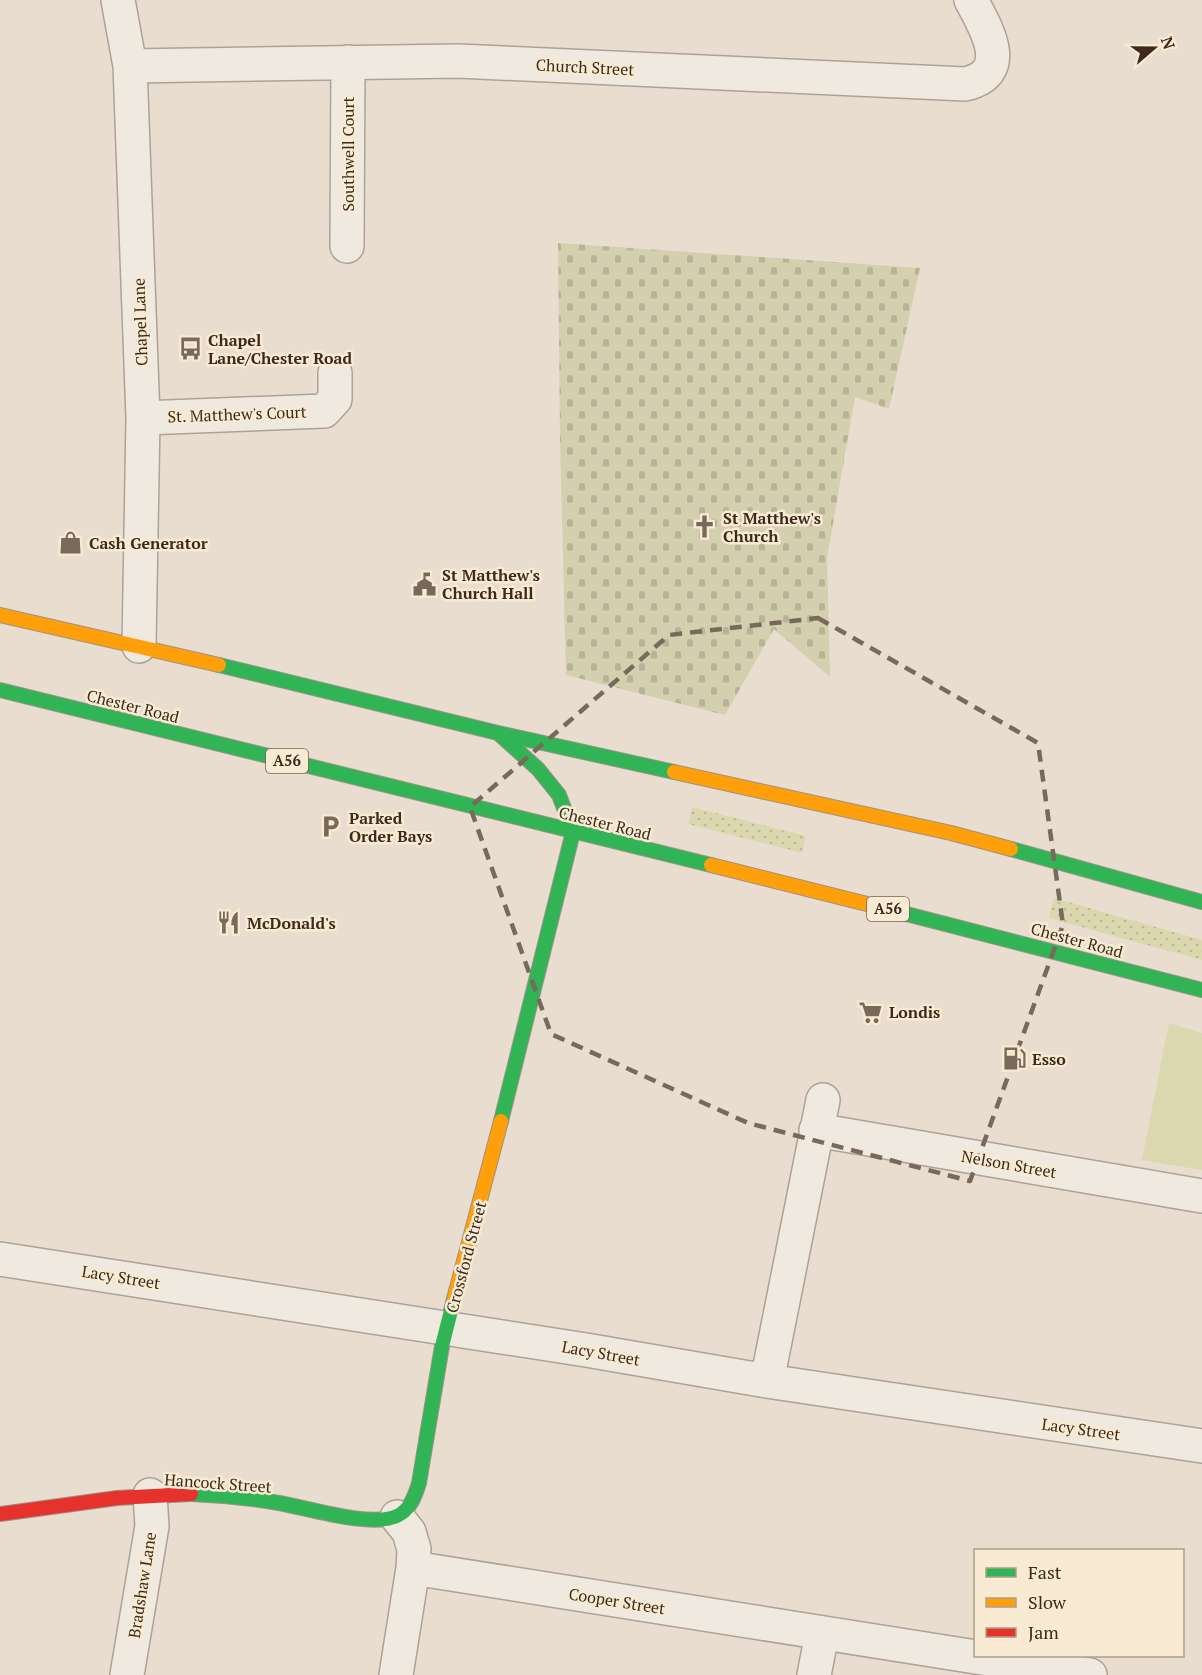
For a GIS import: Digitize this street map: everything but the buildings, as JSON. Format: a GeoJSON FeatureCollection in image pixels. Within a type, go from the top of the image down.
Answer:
{"type":"FeatureCollection","features":[{"type":"Feature","properties":{"kind":"main road"},"geometry":{"type":"LineString","coordinates":[[0,615],[139,646],[498,733],[951,833],[1202,902]]}},
{"type":"Feature","properties":{"kind":"main road","name":"Chester Road"},"geometry":{"type":"LineString","coordinates":[[0,690],[1005,938],[1202,990]]}},
{"type":"Feature","properties":{"kind":"main road"},"geometry":{"type":"LineString","coordinates":[[498,733],[538,769],[559,795],[573,832]]}},
{"type":"Feature","properties":{"kind":"main road","name":"Crossford Street"},"geometry":{"type":"LineString","coordinates":[[397,1517],[415,1498],[419,1483],[446,1328],[481,1200],[573,832]]}},
{"type":"Feature","properties":{"kind":"main road","name":"Hancock Street"},"geometry":{"type":"LineString","coordinates":[[0,1514],[150,1495],[189,1494],[287,1505],[369,1521],[384,1521],[397,1517]]}},
{"type":"Feature","properties":{"kind":"street","name":"Chapel Lane"},"geometry":{"type":"LineString","coordinates":[[118,0],[130,66],[144,418],[139,646]]}},
{"type":"Feature","properties":{"kind":"street","name":"Church Street"},"geometry":{"type":"LineString","coordinates":[[130,66],[458,61],[966,84],[985,76],[991,67],[993,55],[978,14]]}},
{"type":"Feature","properties":{"kind":"street","name":"Southwell Court"},"geometry":{"type":"LineString","coordinates":[[347,246],[348,62]]}},
{"type":"Feature","properties":{"kind":"street","name":"St. Matthew's Court"},"geometry":{"type":"LineString","coordinates":[[144,418],[324,411],[335,399],[335,373]]}},
{"type":"Feature","properties":{"kind":"street","name":"Nelson Street"},"geometry":{"type":"LineString","coordinates":[[767,1382],[820,1115],[1202,1196]]}},
{"type":"Feature","properties":{"kind":"street","name":"Lacy Street"},"geometry":{"type":"LineString","coordinates":[[0,1258],[585,1350],[767,1382],[1202,1446]]}},
{"type":"Feature","properties":{"kind":"street","name":"Bradshaw Lane"},"geometry":{"type":"LineString","coordinates":[[127,1675],[152,1526],[150,1495]]}},
{"type":"Feature","properties":{"kind":"street"},"geometry":{"type":"LineString","coordinates":[[396,1675],[414,1549],[409,1532],[397,1517]]}},
{"type":"Feature","properties":{"kind":"street","name":"Cooper Street"},"geometry":{"type":"LineString","coordinates":[[413,1568],[1090,1675]]}},
{"type":"Feature","properties":{"kind":"street"},"geometry":{"type":"LineString","coordinates":[[814,1675],[822,1634]]}},
{"type":"Feature","properties":{"kind":"highlighted area"},"geometry":{"type":"Polygon","coordinates":[[[818,618],[1038,743],[1063,925],[970,1181],[748,1123],[551,1034],[470,807],[669,635],[818,618]]]}},
{"type":"Feature","properties":{"kind":"shaded area"},"geometry":{"type":"Polygon","coordinates":[[[692,807],[806,836],[802,853],[688,824],[692,807]]]}},
{"type":"Feature","properties":{"kind":"shaded area"},"geometry":{"type":"Polygon","coordinates":[[[1054,898],[1202,940],[1202,960],[1049,918],[1054,898]]]}},
{"type":"Feature","properties":{"kind":"shaded area"},"geometry":{"type":"Polygon","coordinates":[[[1169,1023],[1202,1033],[1202,1170],[1142,1160],[1169,1023]]]}},
{"type":"Feature","properties":{"kind":"green space"},"geometry":{"type":"Polygon","coordinates":[[[558,243],[920,268],[889,409],[855,397],[827,558],[830,677],[774,629],[725,715],[566,675],[558,243]]]}},
{"type":"Feature","properties":{"kind":"traffic: fast"},"geometry":{"type":"LineString","coordinates":[[219,665],[498,733],[674,772]]}},
{"type":"Feature","properties":{"kind":"traffic: fast"},"geometry":{"type":"LineString","coordinates":[[0,690],[711,865]]}},
{"type":"Feature","properties":{"kind":"traffic: fast"},"geometry":{"type":"LineString","coordinates":[[498,733],[538,769],[559,795],[573,832],[501,1121]]}},
{"type":"Feature","properties":{"kind":"traffic: fast"},"geometry":{"type":"LineString","coordinates":[[1011,849],[1202,902]]}},
{"type":"Feature","properties":{"kind":"traffic: fast"},"geometry":{"type":"LineString","coordinates":[[891,910],[1202,990]]}},
{"type":"Feature","properties":{"kind":"traffic: fast"},"geometry":{"type":"LineString","coordinates":[[191,1494],[268,1501],[339,1516],[372,1520],[386,1519],[402,1513],[411,1502],[419,1483],[442,1346],[454,1299]]}},
{"type":"Feature","properties":{"kind":"traffic: slow"},"geometry":{"type":"LineString","coordinates":[[0,615],[219,665]]}},
{"type":"Feature","properties":{"kind":"traffic: slow"},"geometry":{"type":"LineString","coordinates":[[674,772],[951,833],[1011,849]]}},
{"type":"Feature","properties":{"kind":"traffic: slow"},"geometry":{"type":"LineString","coordinates":[[711,865],[891,910]]}},
{"type":"Feature","properties":{"kind":"traffic: slow"},"geometry":{"type":"LineString","coordinates":[[454,1299],[501,1121]]}},
{"type":"Feature","properties":{"kind":"traffic: jam"},"geometry":{"type":"LineString","coordinates":[[0,1514],[117,1498],[191,1494]]}},
{"type":"Feature","properties":{"kind":"place","name":"Chapel Lane/Chester Road"},"geometry":{"type":"Point","coordinates":[190,349]}},
{"type":"Feature","properties":{"kind":"place","name":"St Matthew's Church"},"geometry":{"type":"Point","coordinates":[705,527]}},
{"type":"Feature","properties":{"kind":"place","name":"Cash Generator"},"geometry":{"type":"Point","coordinates":[71,543]}},
{"type":"Feature","properties":{"kind":"place","name":"St Matthew's Church Hall"},"geometry":{"type":"Point","coordinates":[424,584]}},
{"type":"Feature","properties":{"kind":"place","name":"Parked Order Bays"},"geometry":{"type":"Point","coordinates":[331,827]}},
{"type":"Feature","properties":{"kind":"place","name":"McDonald's"},"geometry":{"type":"Point","coordinates":[229,923]}},
{"type":"Feature","properties":{"kind":"place","name":"Londis"},"geometry":{"type":"Point","coordinates":[871,1012]}},
{"type":"Feature","properties":{"kind":"place","name":"Esso"},"geometry":{"type":"Point","coordinates":[1014,1059]}}]}
